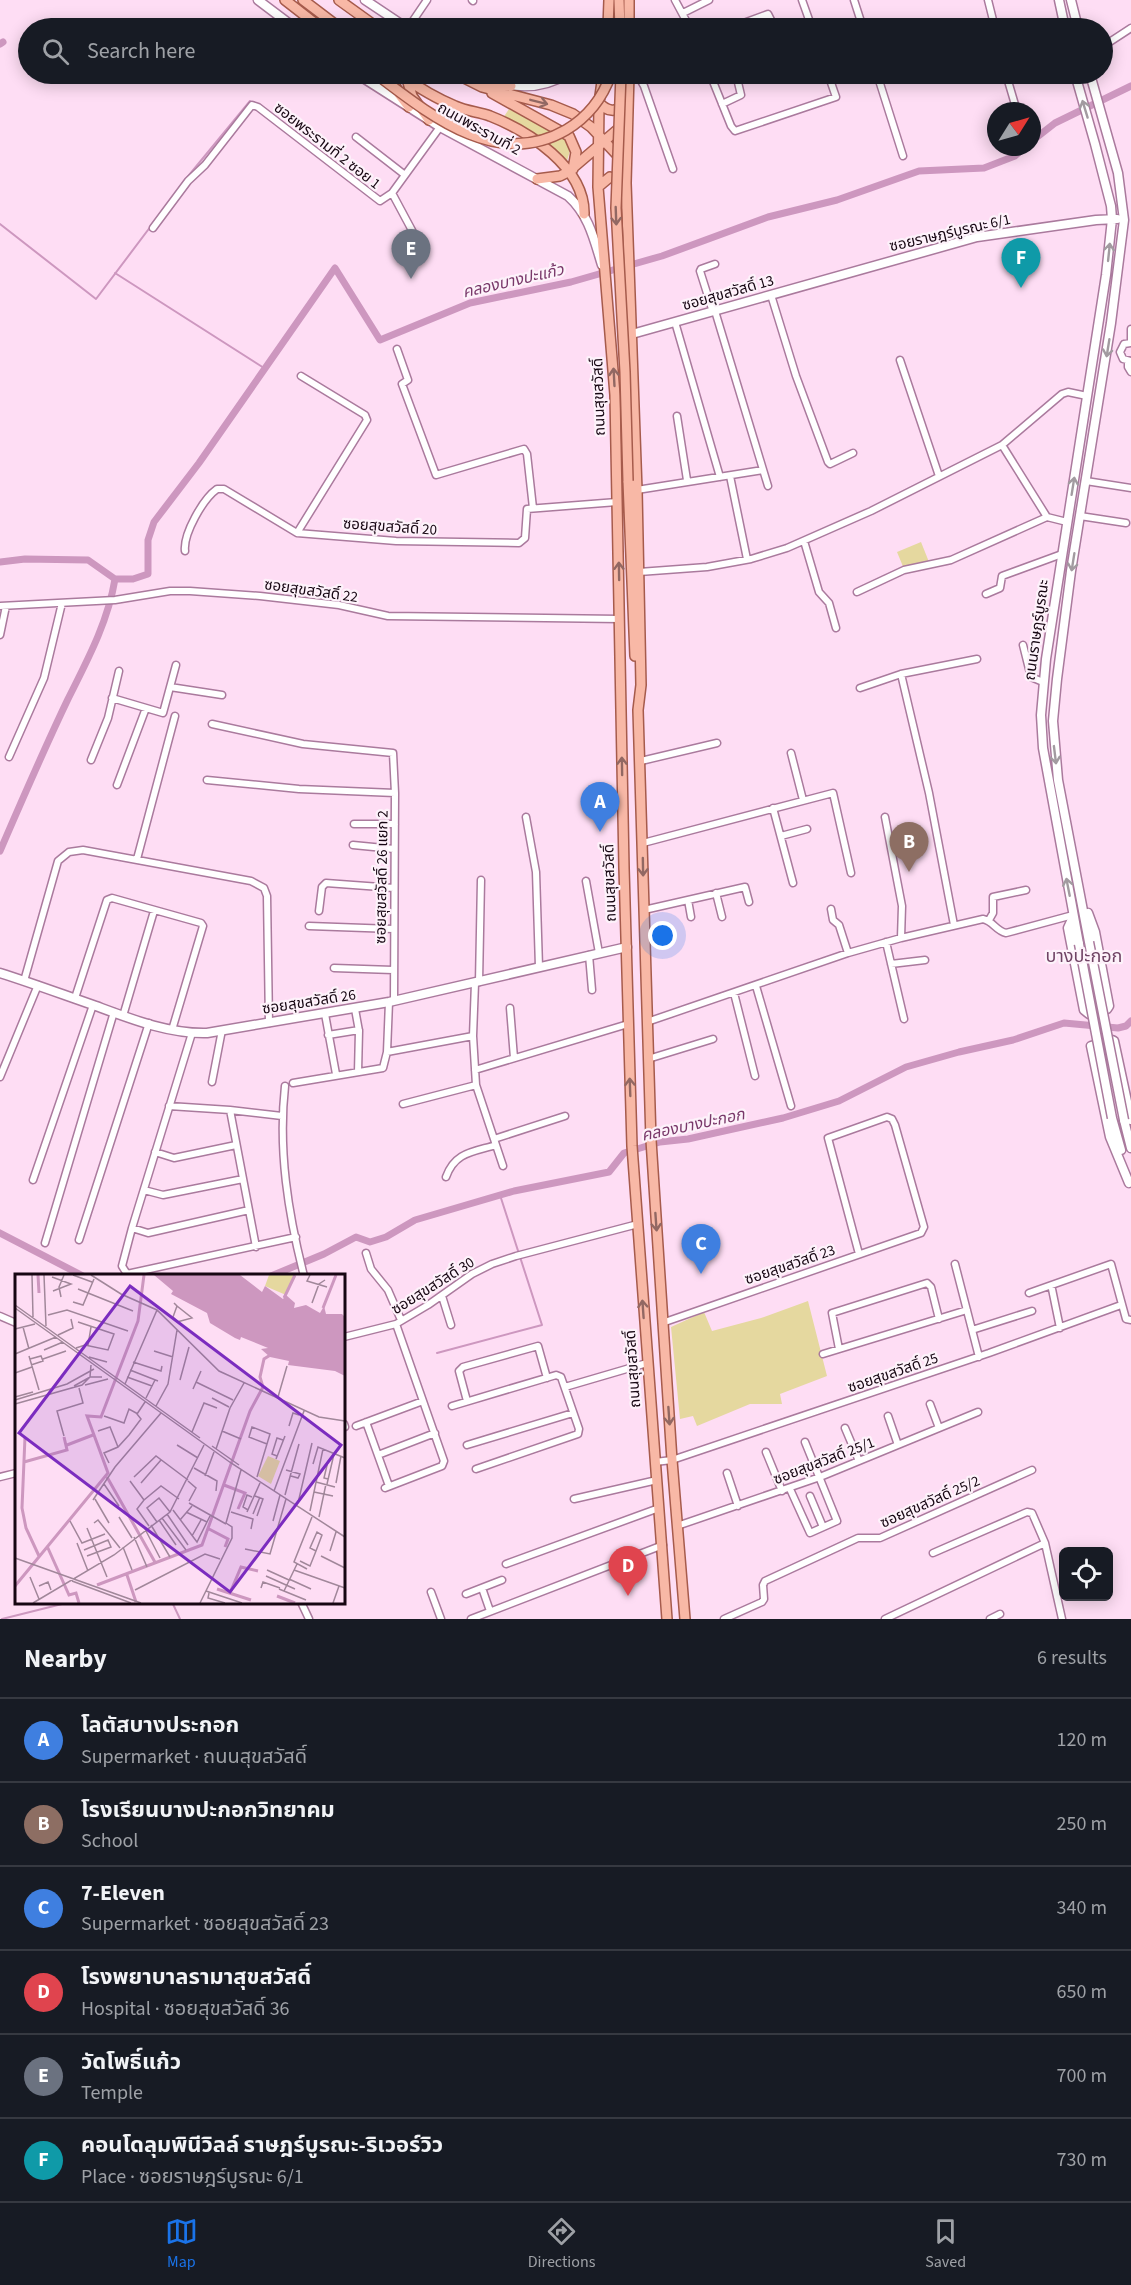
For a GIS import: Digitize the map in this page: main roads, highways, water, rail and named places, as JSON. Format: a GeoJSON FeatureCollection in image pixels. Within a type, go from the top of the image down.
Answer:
{"type":"FeatureCollection","features":[{"type":"Feature","properties":{"kind":"main road"},"geometry":{"type":"LineString","coordinates":[[258,0],[282,18]]}},
{"type":"Feature","properties":{"kind":"main road"},"geometry":{"type":"LineString","coordinates":[[285,0],[308,18]]}},
{"type":"Feature","properties":{"kind":"main road"},"geometry":{"type":"LineString","coordinates":[[303,0],[327,18]]}},
{"type":"Feature","properties":{"kind":"main road"},"geometry":{"type":"LineString","coordinates":[[339,0],[364,18]]}},
{"type":"Feature","properties":{"kind":"main road"},"geometry":{"type":"LineString","coordinates":[[365,0],[393,18]]}},
{"type":"Feature","properties":{"kind":"main road"},"geometry":{"type":"LineString","coordinates":[[619,0],[619,18]]}},
{"type":"Feature","properties":{"kind":"main road"},"geometry":{"type":"LineString","coordinates":[[629,0],[629,18]]}},
{"type":"Feature","properties":{"kind":"main road"},"geometry":{"type":"LineString","coordinates":[[1059,0],[1063,18]]}},
{"type":"Feature","properties":{"kind":"main road"},"geometry":{"type":"LineString","coordinates":[[1071,0],[1076,18]]}},
{"type":"Feature","properties":{"kind":"main road","name":"ถนนพระรามที่ 2"},"geometry":{"type":"LineString","coordinates":[[373,84],[440,127],[568,196],[584,213],[590,225],[603,268]]}},
{"type":"Feature","properties":{"kind":"main road"},"geometry":{"type":"LineString","coordinates":[[389,84],[467,134],[494,143],[516,145],[548,139],[574,125],[596,104],[606,84]]}},
{"type":"Feature","properties":{"kind":"main road"},"geometry":{"type":"LineString","coordinates":[[394,84],[409,107]]}},
{"type":"Feature","properties":{"kind":"main road"},"geometry":{"type":"LineString","coordinates":[[407,84],[429,120]]}},
{"type":"Feature","properties":{"kind":"main road","name":"ถนนพระรามที่ 2"},"geometry":{"type":"LineString","coordinates":[[417,84],[456,106],[488,115],[536,139],[570,171],[581,195],[584,213]]}},
{"type":"Feature","properties":{"kind":"main road"},"geometry":{"type":"LineString","coordinates":[[476,84],[561,129],[569,136],[576,152],[570,171]]}},
{"type":"Feature","properties":{"kind":"main road"},"geometry":{"type":"LineString","coordinates":[[503,84],[511,86]]}},
{"type":"Feature","properties":{"kind":"main road"},"geometry":{"type":"LineString","coordinates":[[482,87],[526,87],[548,84]]}},
{"type":"Feature","properties":{"kind":"main road","name":"ถนนสุขสวัสดิ์"},"geometry":{"type":"LineString","coordinates":[[602,84],[599,103],[601,141],[598,187],[603,268],[614,369],[632,1146],[667,1619]]}},
{"type":"Feature","properties":{"kind":"main road"},"geometry":{"type":"LineString","coordinates":[[621,84],[616,208],[625,372],[632,615],[638,703],[651,1140],[672,1460],[686,1619]]}},
{"type":"Feature","properties":{"kind":"main road"},"geometry":{"type":"LineString","coordinates":[[630,84],[626,183],[638,490],[641,685],[638,703]]}},
{"type":"Feature","properties":{"kind":"main road","name":"ถนนราษฎร์บูรณะ"},"geometry":{"type":"LineString","coordinates":[[1078,84],[1095,144],[1112,219],[1104,289],[1043,682],[1041,715],[1043,748],[1073,915],[1113,1118],[1130,1187]]}},
{"type":"Feature","properties":{"kind":"main road","name":"ถนนราษฎร์บูรณะ"},"geometry":{"type":"LineString","coordinates":[[1093,84],[1118,173],[1124,220],[1116,291],[1056,679],[1053,722],[1058,780],[1131,1148]]}},
{"type":"Feature","properties":{"kind":"main road"},"geometry":{"type":"LineString","coordinates":[[482,87],[563,109],[584,121],[627,168]]}},
{"type":"Feature","properties":{"kind":"main road"},"geometry":{"type":"LineString","coordinates":[[488,115],[499,112],[502,106],[501,99]]}},
{"type":"Feature","properties":{"kind":"main road"},"geometry":{"type":"LineString","coordinates":[[599,103],[610,111],[629,103]]}},
{"type":"Feature","properties":{"kind":"main road"},"geometry":{"type":"LineString","coordinates":[[537,178],[560,176],[570,171],[601,141],[629,119]]}},
{"type":"Feature","properties":{"kind":"main road"},"geometry":{"type":"LineString","coordinates":[[598,187],[613,177],[626,183]]}},
{"type":"Feature","properties":{"kind":"main road","name":"ซอยราษฎร์บูรณะ 6/1"},"geometry":{"type":"LineString","coordinates":[[832,277],[977,237],[1112,219],[1124,220]]}},
{"type":"Feature","properties":{"kind":"main road","name":"ซอยสุขสวัสดิ์ 13"},"geometry":{"type":"LineString","coordinates":[[632,334],[832,277]]}},
{"type":"Feature","properties":{"kind":"main road"},"geometry":{"type":"LineString","coordinates":[[1104,289],[1116,291]]}},
{"type":"Feature","properties":{"kind":"main road"},"geometry":{"type":"LineString","coordinates":[[1073,915],[1068,928],[1084,1010],[1089,1014],[1107,1009],[1109,1006],[1095,932],[1080,893]]}},
{"type":"Feature","properties":{"kind":"main road","name":"ซอยสุขสวัสดิ์ 26"},"geometry":{"type":"LineString","coordinates":[[0,973],[123,1016],[172,1030],[192,1033],[268,1023],[391,1002],[627,947]]}},
{"type":"Feature","properties":{"kind":"main road"},"geometry":{"type":"LineString","coordinates":[[1127,1120],[1114,1041],[1091,1046],[1110,1137],[1130,1187]]}},
{"type":"Feature","properties":{"kind":"waterway","name":"คลองบางปะแก้ว"},"geometry":{"type":"LineString","coordinates":[[1041,134],[1055,123],[1131,86]]}},
{"type":"Feature","properties":{"kind":"waterway"},"geometry":{"type":"LineString","coordinates":[[185,180],[250,101]]}},
{"type":"Feature","properties":{"kind":"waterway","name":"คลองบางปะแก้ว"},"geometry":{"type":"LineString","coordinates":[[0,562],[25,559],[88,560],[115,579],[133,579],[148,574],[148,540],[154,522],[199,463],[335,268],[380,340],[470,303],[571,282],[662,256],[768,217],[837,200],[919,171],[984,168],[1015,156]]}},
{"type":"Feature","properties":{"kind":"waterway"},"geometry":{"type":"LineString","coordinates":[[0,224],[96,299],[157,218]]}},
{"type":"Feature","properties":{"kind":"waterway"},"geometry":{"type":"LineString","coordinates":[[115,273],[264,368]]}},
{"type":"Feature","properties":{"kind":"waterway"},"geometry":{"type":"LineString","coordinates":[[0,851],[50,737],[96,641],[112,595],[115,579]]}},
{"type":"Feature","properties":{"kind":"waterway","name":"คลองบางปะกอก"},"geometry":{"type":"LineString","coordinates":[[276,1274],[324,1254],[356,1237],[370,1242],[386,1237],[415,1220],[514,1191],[609,1172],[624,1153],[660,1142],[688,1139],[783,1118],[839,1101],[906,1067],[1013,1040],[1064,1023],[1118,1028],[1126,1026],[1131,1021]]}},
{"type":"Feature","properties":{"kind":"waterway"},"geometry":{"type":"LineString","coordinates":[[437,1353],[542,1325],[500,1195]]}},
{"type":"Feature","properties":{"kind":"waterway","name":"คลองบางปะกอก"},"geometry":{"type":"LineString","coordinates":[[0,1233],[79,1274]]}},
{"type":"Feature","properties":{"kind":"waterway"},"geometry":{"type":"LineString","coordinates":[[2,1619],[62,1604]]}},
{"type":"Feature","properties":{"kind":"waterway"},"geometry":{"type":"LineString","coordinates":[[173,1604],[180,1619]]}},
{"type":"Feature","properties":{"kind":"place","name":"วัดโพธิ์แก้ว"},"geometry":{"type":"Point","coordinates":[411,279]}},
{"type":"Feature","properties":{"kind":"place","name":"คอนโดลุมพินีวิลล์ ราษฎร์บูรณะ-ริเวอร์วิว"},"geometry":{"type":"Point","coordinates":[1021,288]}},
{"type":"Feature","properties":{"kind":"place","name":"โลตัสบางประกอก"},"geometry":{"type":"Point","coordinates":[600,832]}},
{"type":"Feature","properties":{"kind":"place","name":"โรงเรียนบางปะกอกวิทยาคม"},"geometry":{"type":"Point","coordinates":[909,872]}},
{"type":"Feature","properties":{"kind":"place","name":"7-Eleven"},"geometry":{"type":"Point","coordinates":[701,1274]}},
{"type":"Feature","properties":{"kind":"place","name":"โรงพยาบาลรามาสุขสวัสดิ์"},"geometry":{"type":"Point","coordinates":[628,1596]}},
{"type":"Feature","properties":{"kind":"district","name":"บางปะกอก"},"geometry":{"type":"Point","coordinates":[1084,956]}}]}
